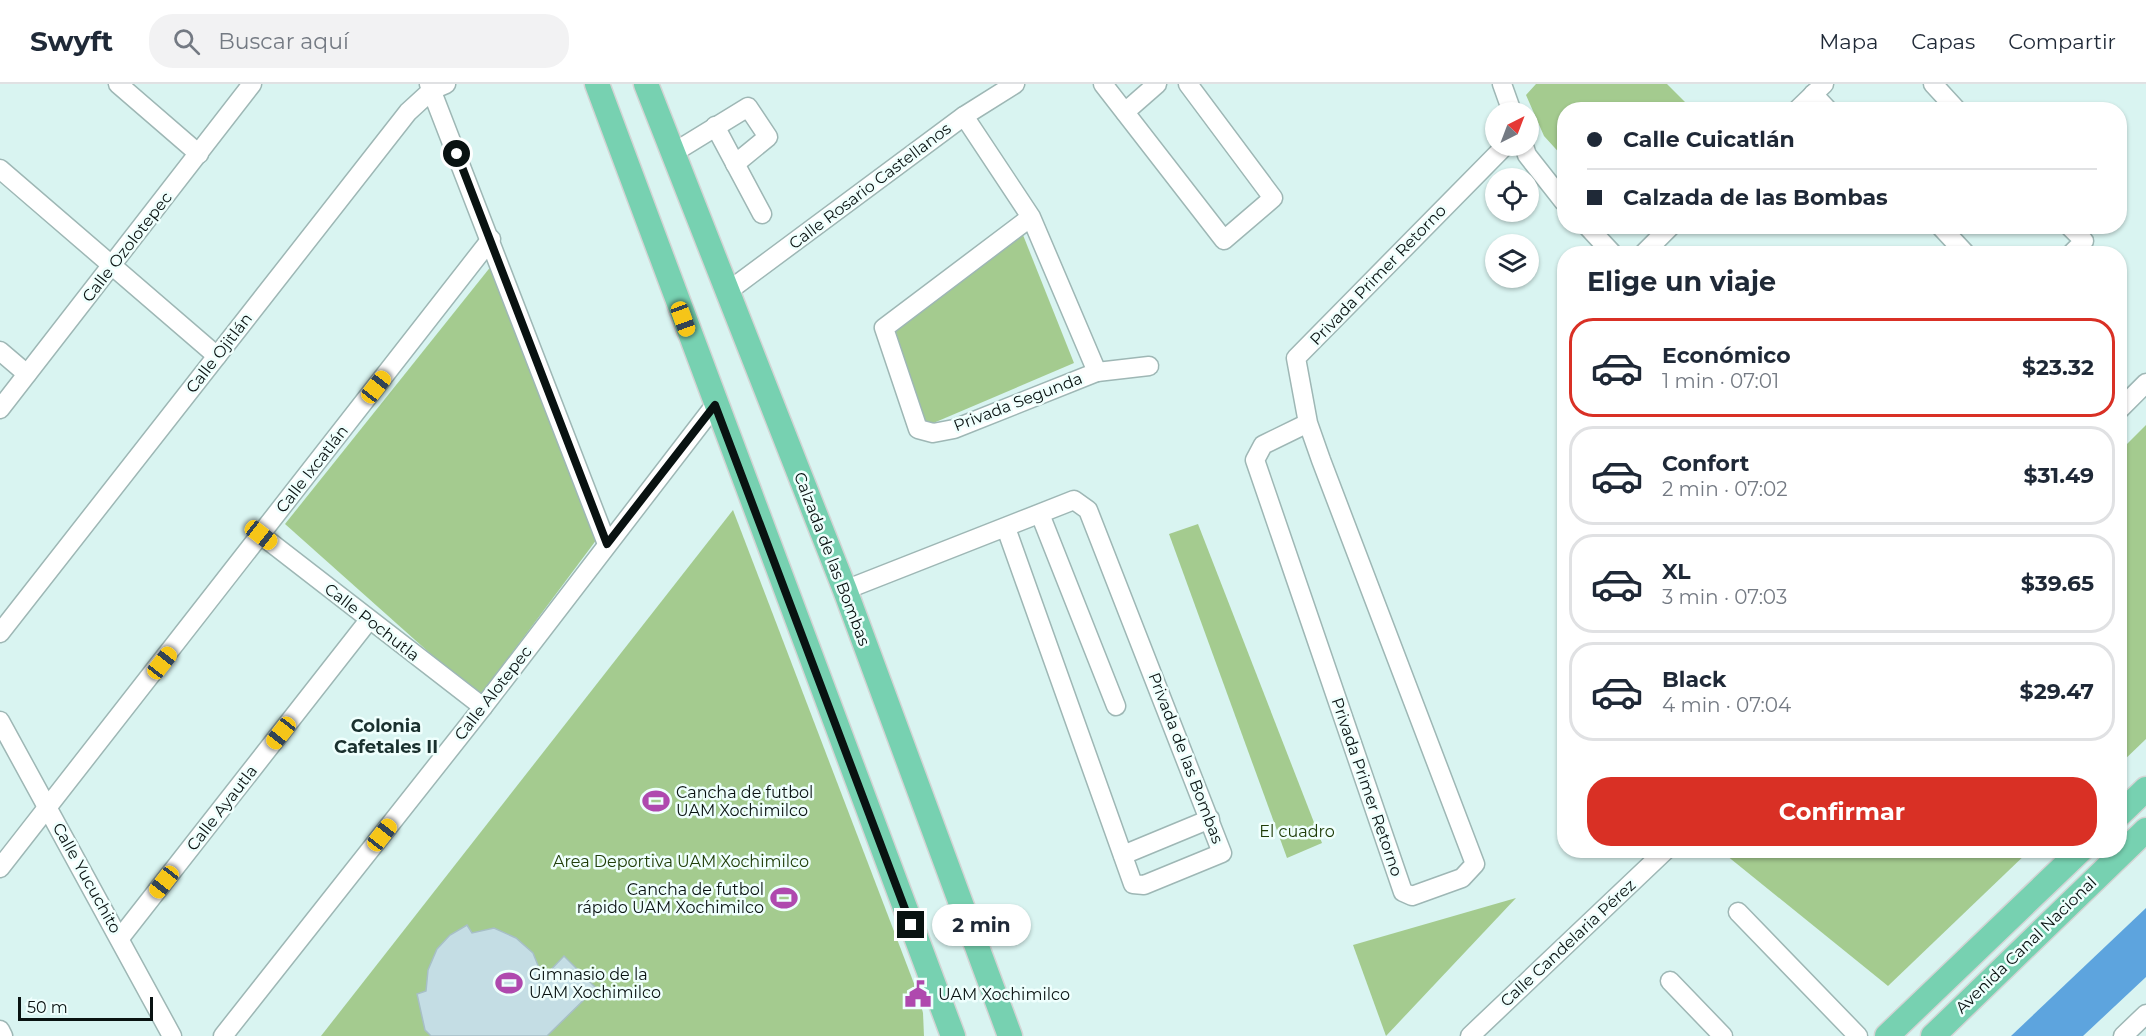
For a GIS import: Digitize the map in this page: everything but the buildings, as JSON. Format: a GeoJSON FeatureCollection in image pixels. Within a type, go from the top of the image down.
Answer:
{"type":"FeatureCollection","features":[{"type":"Feature","properties":{"kind":"main road"},"geometry":{"type":"LineString","coordinates":[[597,84],[715,405],[953,1036]]}},
{"type":"Feature","properties":{"kind":"main road","name":"Calzada de las Bombas"},"geometry":{"type":"LineString","coordinates":[[646,84],[845,590],[1010,1036]]}},
{"type":"Feature","properties":{"kind":"main road"},"geometry":{"type":"LineString","coordinates":[[2127,807],[2146,789]]}},
{"type":"Feature","properties":{"kind":"main road","name":"Avenida Canal Nacional"},"geometry":{"type":"LineString","coordinates":[[2127,848],[2146,830]]}},
{"type":"Feature","properties":{"kind":"main road","name":"Avenida Canal Nacional"},"geometry":{"type":"LineString","coordinates":[[1887,1036],[2073,858]]}},
{"type":"Feature","properties":{"kind":"main road","name":"Avenida Canal Nacional"},"geometry":{"type":"LineString","coordinates":[[1933,1036],[2117,858]]}},
{"type":"Feature","properties":{"kind":"street"},"geometry":{"type":"LineString","coordinates":[[118,84],[199,154]]}},
{"type":"Feature","properties":{"kind":"street","name":"Calle Ozolotepec"},"geometry":{"type":"LineString","coordinates":[[0,409],[252,84]]}},
{"type":"Feature","properties":{"kind":"street","name":"Calle Rosario Castellanos"},"geometry":{"type":"LineString","coordinates":[[727,292],[964,116],[1015,84]]}},
{"type":"Feature","properties":{"kind":"street"},"geometry":{"type":"LineString","coordinates":[[1103,84],[1224,240],[1273,198],[1188,84]]}},
{"type":"Feature","properties":{"kind":"street"},"geometry":{"type":"LineString","coordinates":[[1125,112],[1157,84]]}},
{"type":"Feature","properties":{"kind":"street"},"geometry":{"type":"LineString","coordinates":[[1502,84],[1508,102]]}},
{"type":"Feature","properties":{"kind":"street"},"geometry":{"type":"LineString","coordinates":[[1933,84],[1950,102]]}},
{"type":"Feature","properties":{"kind":"street"},"geometry":{"type":"LineString","coordinates":[[436,86],[491,239],[607,544]]}},
{"type":"Feature","properties":{"kind":"street","name":"Calle Ojitlán"},"geometry":{"type":"LineString","coordinates":[[0,633],[408,111],[436,86]]}},
{"type":"Feature","properties":{"kind":"street"},"geometry":{"type":"LineString","coordinates":[[1805,102],[1818,89]]}},
{"type":"Feature","properties":{"kind":"street"},"geometry":{"type":"LineString","coordinates":[[673,153],[748,107],[768,138],[735,164]]}},
{"type":"Feature","properties":{"kind":"street","name":"Privada Segunda"},"geometry":{"type":"LineString","coordinates":[[964,116],[1031,217],[1097,372],[954,429],[933,433],[918,429],[884,328],[1031,217]]}},
{"type":"Feature","properties":{"kind":"street"},"geometry":{"type":"LineString","coordinates":[[716,126],[762,214]]}},
{"type":"Feature","properties":{"kind":"street","name":"Privada Primer Retorno"},"geometry":{"type":"LineString","coordinates":[[1308,423],[1263,445],[1255,460],[1403,892],[1412,897],[1462,878],[1474,864],[1350,540],[1308,423],[1296,358],[1495,156]]}},
{"type":"Feature","properties":{"kind":"street"},"geometry":{"type":"LineString","coordinates":[[1528,156],[1557,193]]}},
{"type":"Feature","properties":{"kind":"street"},"geometry":{"type":"LineString","coordinates":[[0,169],[217,356]]}},
{"type":"Feature","properties":{"kind":"street"},"geometry":{"type":"LineString","coordinates":[[1594,234],[1606,246]]}},
{"type":"Feature","properties":{"kind":"street"},"geometry":{"type":"LineString","coordinates":[[1650,246],[1663,234]]}},
{"type":"Feature","properties":{"kind":"street"},"geometry":{"type":"LineString","coordinates":[[1947,234],[1959,246]]}},
{"type":"Feature","properties":{"kind":"street"},"geometry":{"type":"LineString","coordinates":[[2077,234],[2084,241],[2079,246]]}},
{"type":"Feature","properties":{"kind":"street","name":"Calle Ixcatlán"},"geometry":{"type":"LineString","coordinates":[[0,868],[491,239]]}},
{"type":"Feature","properties":{"kind":"street"},"geometry":{"type":"LineString","coordinates":[[0,351],[27,374]]}},
{"type":"Feature","properties":{"kind":"street"},"geometry":{"type":"LineString","coordinates":[[1097,372],[1149,366]]}},
{"type":"Feature","properties":{"kind":"street"},"geometry":{"type":"LineString","coordinates":[[2127,402],[2146,383]]}},
{"type":"Feature","properties":{"kind":"street","name":"Calle Alotepec"},"geometry":{"type":"LineString","coordinates":[[223,1036],[483,707],[715,405]]}},
{"type":"Feature","properties":{"kind":"street","name":"Privada de las Bombas"},"geometry":{"type":"LineString","coordinates":[[845,590],[1074,500],[1088,510],[1222,853],[1144,885],[1134,884],[1006,528]]}},
{"type":"Feature","properties":{"kind":"street"},"geometry":{"type":"LineString","coordinates":[[1040,514],[1116,706]]}},
{"type":"Feature","properties":{"kind":"street","name":"Calle Pochutla"},"geometry":{"type":"LineString","coordinates":[[261,535],[369,621],[483,707]]}},
{"type":"Feature","properties":{"kind":"street","name":"Calle Ayautla"},"geometry":{"type":"LineString","coordinates":[[120,938],[369,621]]}},
{"type":"Feature","properties":{"kind":"street","name":"Calle Yucuchito"},"geometry":{"type":"LineString","coordinates":[[0,721],[172,1036]]}},
{"type":"Feature","properties":{"kind":"street"},"geometry":{"type":"LineString","coordinates":[[1123,855],[1210,819]]}},
{"type":"Feature","properties":{"kind":"street","name":"Calle Candelaria Pérez"},"geometry":{"type":"LineString","coordinates":[[1470,1036],[1658,858]]}},
{"type":"Feature","properties":{"kind":"street"},"geometry":{"type":"LineString","coordinates":[[1738,912],[1858,1036]]}},
{"type":"Feature","properties":{"kind":"street"},"geometry":{"type":"LineString","coordinates":[[1670,981],[1723,1036]]}},
{"type":"Feature","properties":{"kind":"street"},"geometry":{"type":"LineString","coordinates":[[2123,1036],[2146,1014]]}},
{"type":"Feature","properties":{"kind":"street"},"geometry":{"type":"LineString","coordinates":[[0,1030],[3,1036]]}},
{"type":"Feature","properties":{"kind":"green space"},"geometry":{"type":"Polygon","coordinates":[[[1536,84],[1667,84],[1685,102],[1557,102],[1557,150],[1544,136],[1539,125],[1539,102],[1529,102],[1526,95],[1536,84]]]}},
{"type":"Feature","properties":{"kind":"green space"},"geometry":{"type":"Polygon","coordinates":[[[1023,235],[1074,363],[924,427],[889,329],[1023,235]]]}},
{"type":"Feature","properties":{"kind":"green space"},"geometry":{"type":"Polygon","coordinates":[[[492,265],[597,539],[479,697],[285,524],[492,265]]]}},
{"type":"Feature","properties":{"kind":"green space"},"geometry":{"type":"Polygon","coordinates":[[[2146,425],[2146,739],[2127,757],[2127,444],[2146,425]]]}},
{"type":"Feature","properties":{"kind":"green space","name":"Area Deportiva UAM Xochimilco"},"geometry":{"type":"Polygon","coordinates":[[[733,510],[918,994],[923,1013],[924,1036],[321,1036],[733,510]]]}},
{"type":"Feature","properties":{"kind":"green space","name":"El cuadro"},"geometry":{"type":"Polygon","coordinates":[[[1198,524],[1322,843],[1287,858],[1169,534],[1198,524]]]}},
{"type":"Feature","properties":{"kind":"green space"},"geometry":{"type":"Polygon","coordinates":[[[1730,858],[2022,858],[1888,986],[1730,858]]]}},
{"type":"Feature","properties":{"kind":"green space"},"geometry":{"type":"Polygon","coordinates":[[[1516,898],[1386,1036],[1353,945],[1516,898]]]}},
{"type":"Feature","properties":{"kind":"water"},"geometry":{"type":"Polygon","coordinates":[[[2146,908],[2146,977],[2083,1036],[2011,1036],[2146,908]]]}},
{"type":"Feature","properties":{"kind":"place","name":"Cancha de futbol UAM Xochimilco"},"geometry":{"type":"Point","coordinates":[656,801]}},
{"type":"Feature","properties":{"kind":"place","name":"Cancha de futbol rápido UAM Xochimilco"},"geometry":{"type":"Point","coordinates":[784,898]}},
{"type":"Feature","properties":{"kind":"place","name":"Gimnasio de la UAM Xochimilco"},"geometry":{"type":"Point","coordinates":[509,983]}},
{"type":"Feature","properties":{"kind":"place","name":"UAM Xochimilco"},"geometry":{"type":"Point","coordinates":[918,994]}},
{"type":"Feature","properties":{"kind":"district","name":"Colonia Cafetales II"},"geometry":{"type":"Point","coordinates":[386,736]}},
{"type":"Feature","properties":{"kind":"route"},"geometry":{"type":"LineString","coordinates":[[457,154],[607,544],[715,405],[911,925]]}}]}
